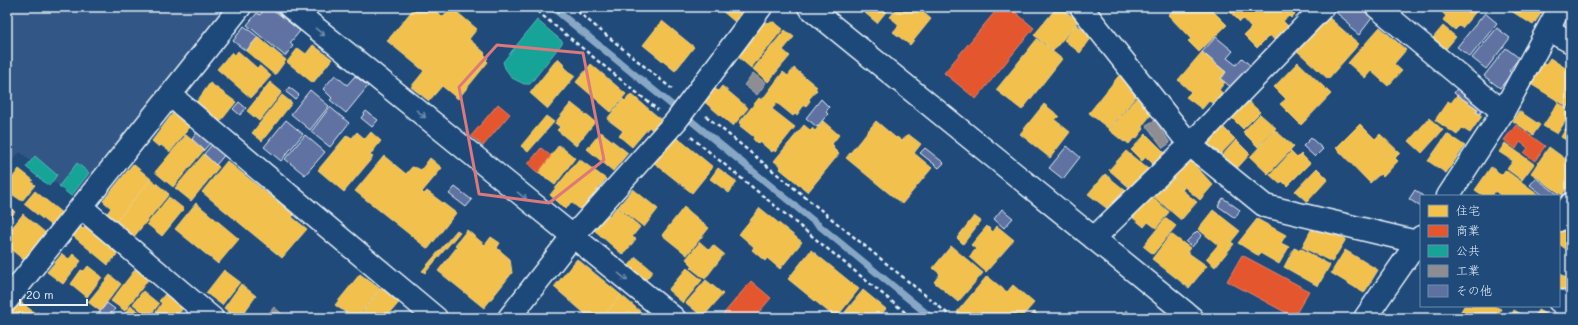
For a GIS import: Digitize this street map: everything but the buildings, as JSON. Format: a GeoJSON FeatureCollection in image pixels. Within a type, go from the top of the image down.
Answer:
{"type":"FeatureCollection","features":[{"type":"Feature","properties":{"kind":"street"},"geometry":{"type":"LineString","coordinates":[[7,300],[240,7]]}},
{"type":"Feature","properties":{"kind":"street"},"geometry":{"type":"LineString","coordinates":[[290,7],[572,237],[674,318]]}},
{"type":"Feature","properties":{"kind":"street"},"geometry":{"type":"LineString","coordinates":[[509,318],[572,237],[682,113],[761,7]]}},
{"type":"Feature","properties":{"kind":"street"},"geometry":{"type":"LineString","coordinates":[[809,7],[1192,318]]}},
{"type":"Feature","properties":{"kind":"street"},"geometry":{"type":"LineString","coordinates":[[1081,7],[1190,146],[1265,206],[1420,241],[1365,318]]}},
{"type":"Feature","properties":{"kind":"street"},"geometry":{"type":"LineString","coordinates":[[1094,238],[1190,146],[1323,7]]}},
{"type":"Feature","properties":{"kind":"street"},"geometry":{"type":"LineString","coordinates":[[1378,7],[1503,112]]}},
{"type":"Feature","properties":{"kind":"street"},"geometry":{"type":"LineString","coordinates":[[1449,195],[1503,112],[1560,7]]}},
{"type":"Feature","properties":{"kind":"street"},"geometry":{"type":"LineString","coordinates":[[1548,30],[1571,42]]}},
{"type":"Feature","properties":{"kind":"street"},"geometry":{"type":"LineString","coordinates":[[170,95],[436,318]]}},
{"type":"Feature","properties":{"kind":"street"},"geometry":{"type":"LineString","coordinates":[[1560,219],[1571,204]]}},
{"type":"Feature","properties":{"kind":"street"},"geometry":{"type":"LineString","coordinates":[[81,207],[212,318]]}},
{"type":"Feature","properties":{"kind":"street"},"geometry":{"type":"LineString","coordinates":[[1560,302],[1571,311]]}},
{"type":"Feature","properties":{"kind":"path"},"geometry":{"type":"LineString","coordinates":[[532,7],[682,113],[953,318]]}},
{"type":"Feature","properties":{"kind":"path"},"geometry":{"type":"LineString","coordinates":[[572,7],[682,113],[912,318]]}},
{"type":"Feature","properties":{"kind":"highlighted area"},"geometry":{"type":"Polygon","coordinates":[[[497,45],[583,53],[604,160],[549,203],[479,194],[459,87],[497,45]]]}},
{"type":"Feature","properties":{"kind":"shaded area"},"geometry":{"type":"Polygon","coordinates":[[[7,7],[231,7],[73,198],[20,152],[7,166],[7,7]]]}},
{"type":"Feature","properties":{"kind":"waterway"},"geometry":{"type":"LineString","coordinates":[[552,7],[932,318]]}}]}
